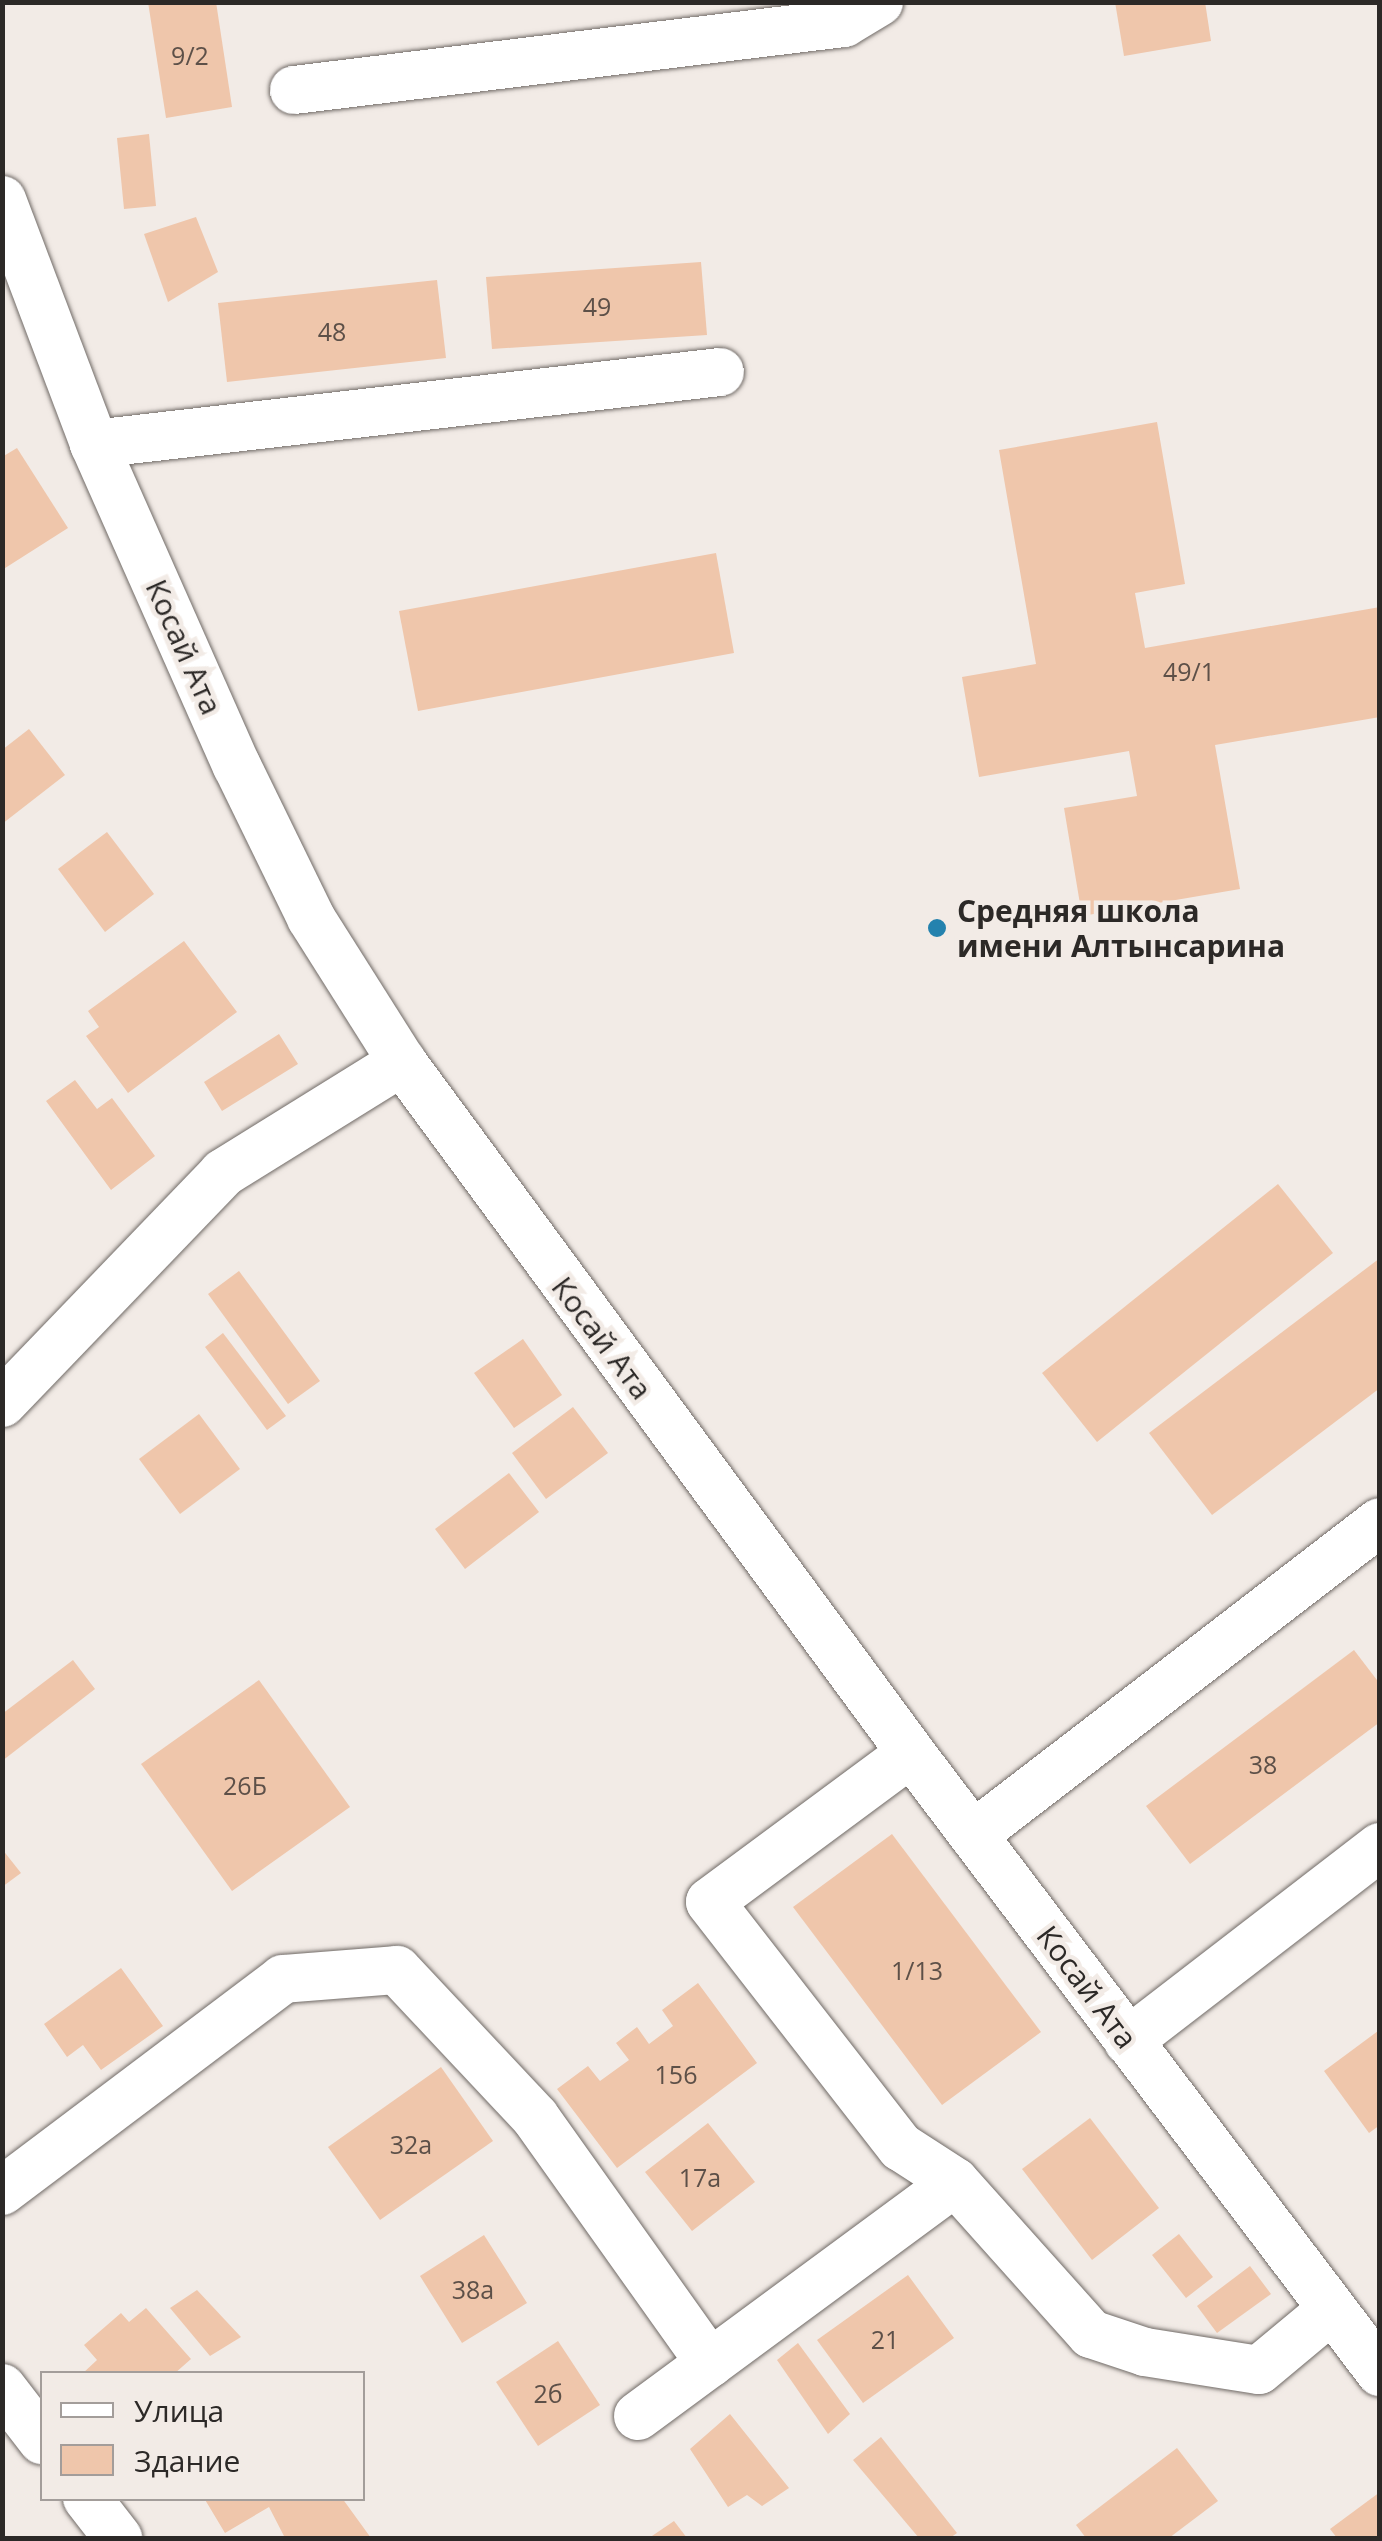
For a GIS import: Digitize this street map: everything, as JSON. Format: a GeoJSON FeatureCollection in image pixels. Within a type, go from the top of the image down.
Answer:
{"type":"FeatureCollection","features":[{"type":"Feature","properties":{"kind":"street"},"geometry":{"type":"LineString","coordinates":[[294,90],[844,22],[879,2]]}},
{"type":"Feature","properties":{"kind":"street","name":"Косай Ата"},"geometry":{"type":"LineString","coordinates":[[2,200],[94,444],[311,918],[402,1062],[910,1753],[1380,2372]]}},
{"type":"Feature","properties":{"kind":"street"},"geometry":{"type":"LineString","coordinates":[[94,444],[720,372]]}},
{"type":"Feature","properties":{"kind":"street"},"geometry":{"type":"LineString","coordinates":[[2,1404],[223,1174],[402,1062]]}},
{"type":"Feature","properties":{"kind":"street"},"geometry":{"type":"LineString","coordinates":[[973,1835],[1380,1522]]}},
{"type":"Feature","properties":{"kind":"street"},"geometry":{"type":"LineString","coordinates":[[910,1753],[710,1902],[902,2147],[954,2182],[1091,2334],[1145,2352],[1259,2370],[1330,2310]]}},
{"type":"Feature","properties":{"kind":"street"},"geometry":{"type":"LineString","coordinates":[[1128,2040],[1380,1847]]}},
{"type":"Feature","properties":{"kind":"street"},"geometry":{"type":"LineString","coordinates":[[2,2191],[283,1979],[397,1970],[535,2116],[710,2363]]}},
{"type":"Feature","properties":{"kind":"street"},"geometry":{"type":"LineString","coordinates":[[638,2416],[954,2182]]}},
{"type":"Feature","properties":{"kind":"street"},"geometry":{"type":"LineString","coordinates":[[2,2388],[40,2437]]}},
{"type":"Feature","properties":{"kind":"street"},"geometry":{"type":"LineString","coordinates":[[89,2501],[118,2538]]}},
{"type":"Feature","properties":{"kind":"building"},"geometry":{"type":"Polygon","coordinates":[[[148,2],[216,2],[232,107],[166,118],[148,2]]]}},
{"type":"Feature","properties":{"kind":"building"},"geometry":{"type":"Polygon","coordinates":[[[1115,2],[1205,2],[1211,41],[1124,56],[1115,2]]]}},
{"type":"Feature","properties":{"kind":"building"},"geometry":{"type":"Polygon","coordinates":[[[149,134],[156,206],[124,209],[117,138],[149,134]]]}},
{"type":"Feature","properties":{"kind":"building"},"geometry":{"type":"Polygon","coordinates":[[[196,217],[218,272],[168,302],[144,234],[196,217]]]}},
{"type":"Feature","properties":{"kind":"building"},"geometry":{"type":"Polygon","coordinates":[[[701,262],[707,335],[492,349],[486,277],[701,262]]]}},
{"type":"Feature","properties":{"kind":"building"},"geometry":{"type":"Polygon","coordinates":[[[437,280],[446,358],[227,382],[218,303],[437,280]]]}},
{"type":"Feature","properties":{"kind":"building","name":"Средняя школа имени Алтынсарина"},"geometry":{"type":"Polygon","coordinates":[[[1157,422],[1185,584],[1135,593],[1145,648],[1380,607],[1380,717],[1215,745],[1240,889],[1082,916],[1064,808],[1137,796],[1129,751],[979,777],[962,677],[1036,664],[999,450],[1157,422]]]}},
{"type":"Feature","properties":{"kind":"building"},"geometry":{"type":"Polygon","coordinates":[[[17,448],[68,528],[2,570],[2,457],[17,448]]]}},
{"type":"Feature","properties":{"kind":"building"},"geometry":{"type":"Polygon","coordinates":[[[716,553],[734,653],[418,711],[399,611],[716,553]]]}},
{"type":"Feature","properties":{"kind":"building"},"geometry":{"type":"Polygon","coordinates":[[[29,729],[65,775],[2,824],[2,750],[29,729]]]}},
{"type":"Feature","properties":{"kind":"building"},"geometry":{"type":"Polygon","coordinates":[[[107,832],[154,894],[105,932],[58,869],[107,832]]]}},
{"type":"Feature","properties":{"kind":"building"},"geometry":{"type":"Polygon","coordinates":[[[184,941],[237,1012],[128,1093],[86,1036],[99,1027],[88,1011],[184,941]]]}},
{"type":"Feature","properties":{"kind":"building"},"geometry":{"type":"Polygon","coordinates":[[[279,1034],[298,1064],[222,1111],[204,1082],[279,1034]]]}},
{"type":"Feature","properties":{"kind":"building"},"geometry":{"type":"Polygon","coordinates":[[[75,1080],[97,1109],[112,1098],[155,1156],[111,1190],[46,1101],[75,1080]]]}},
{"type":"Feature","properties":{"kind":"building"},"geometry":{"type":"Polygon","coordinates":[[[1278,1184],[1333,1253],[1097,1442],[1042,1373],[1278,1184]]]}},
{"type":"Feature","properties":{"kind":"building"},"geometry":{"type":"Polygon","coordinates":[[[1380,1258],[1380,1388],[1212,1515],[1149,1433],[1380,1258]]]}},
{"type":"Feature","properties":{"kind":"building"},"geometry":{"type":"Polygon","coordinates":[[[239,1271],[320,1381],[288,1404],[208,1294],[239,1271]]]}},
{"type":"Feature","properties":{"kind":"building"},"geometry":{"type":"Polygon","coordinates":[[[223,1333],[286,1416],[267,1430],[205,1347],[223,1333]]]}},
{"type":"Feature","properties":{"kind":"building"},"geometry":{"type":"Polygon","coordinates":[[[523,1339],[562,1395],[514,1428],[474,1373],[523,1339]]]}},
{"type":"Feature","properties":{"kind":"building"},"geometry":{"type":"Polygon","coordinates":[[[573,1407],[608,1453],[546,1499],[512,1453],[573,1407]]]}},
{"type":"Feature","properties":{"kind":"building"},"geometry":{"type":"Polygon","coordinates":[[[199,1414],[240,1469],[180,1514],[139,1459],[199,1414]]]}},
{"type":"Feature","properties":{"kind":"building"},"geometry":{"type":"Polygon","coordinates":[[[509,1473],[539,1512],[465,1569],[435,1529],[509,1473]]]}},
{"type":"Feature","properties":{"kind":"building"},"geometry":{"type":"Polygon","coordinates":[[[1354,1650],[1380,1684],[1380,1722],[1190,1864],[1146,1806],[1354,1650]]]}},
{"type":"Feature","properties":{"kind":"building"},"geometry":{"type":"Polygon","coordinates":[[[73,1660],[95,1689],[2,1761],[2,1714],[73,1660]]]}},
{"type":"Feature","properties":{"kind":"building"},"geometry":{"type":"Polygon","coordinates":[[[259,1680],[350,1807],[232,1891],[141,1764],[259,1680]]]}},
{"type":"Feature","properties":{"kind":"building"},"geometry":{"type":"Polygon","coordinates":[[[892,1834],[1041,2032],[942,2105],[793,1907],[892,1834]]]}},
{"type":"Feature","properties":{"kind":"building"},"geometry":{"type":"Polygon","coordinates":[[[2,1849],[21,1873],[2,1887],[2,1849]]]}},
{"type":"Feature","properties":{"kind":"building"},"geometry":{"type":"Polygon","coordinates":[[[121,1968],[163,2026],[101,2070],[83,2045],[67,2057],[44,2024],[121,1968]]]}},
{"type":"Feature","properties":{"kind":"building"},"geometry":{"type":"Polygon","coordinates":[[[698,1983],[757,2063],[617,2168],[557,2089],[588,2066],[600,2081],[629,2060],[616,2043],[637,2027],[649,2044],[673,2026],[662,2010],[698,1983]]]}},
{"type":"Feature","properties":{"kind":"building"},"geometry":{"type":"Polygon","coordinates":[[[1378,2031],[1380,2125],[1369,2133],[1324,2071],[1378,2031]]]}},
{"type":"Feature","properties":{"kind":"building"},"geometry":{"type":"Polygon","coordinates":[[[441,2067],[493,2141],[380,2220],[328,2147],[441,2067]]]}},
{"type":"Feature","properties":{"kind":"building"},"geometry":{"type":"Polygon","coordinates":[[[1090,2118],[1159,2208],[1092,2260],[1022,2169],[1090,2118]]]}},
{"type":"Feature","properties":{"kind":"building"},"geometry":{"type":"Polygon","coordinates":[[[708,2123],[755,2182],[692,2231],[645,2172],[708,2123]]]}},
{"type":"Feature","properties":{"kind":"building"},"geometry":{"type":"Polygon","coordinates":[[[1179,2234],[1213,2277],[1186,2298],[1152,2255],[1179,2234]]]}},
{"type":"Feature","properties":{"kind":"building"},"geometry":{"type":"Polygon","coordinates":[[[484,2235],[527,2303],[462,2343],[420,2276],[484,2235]]]}},
{"type":"Feature","properties":{"kind":"building"},"geometry":{"type":"Polygon","coordinates":[[[1250,2266],[1271,2294],[1217,2333],[1197,2306],[1250,2266]]]}},
{"type":"Feature","properties":{"kind":"building"},"geometry":{"type":"Polygon","coordinates":[[[908,2275],[954,2338],[863,2403],[817,2340],[908,2275]]]}},
{"type":"Feature","properties":{"kind":"building"},"geometry":{"type":"Polygon","coordinates":[[[197,2290],[241,2337],[210,2356],[170,2308],[197,2290]]]}},
{"type":"Feature","properties":{"kind":"building"},"geometry":{"type":"Polygon","coordinates":[[[146,2308],[191,2359],[177,2371],[85,2371],[97,2360],[84,2345],[121,2313],[129,2322],[146,2308]]]}},
{"type":"Feature","properties":{"kind":"building"},"geometry":{"type":"Polygon","coordinates":[[[558,2341],[600,2405],[538,2446],[496,2382],[558,2341]]]}},
{"type":"Feature","properties":{"kind":"building"},"geometry":{"type":"Polygon","coordinates":[[[798,2343],[850,2414],[828,2434],[777,2360],[798,2343]]]}},
{"type":"Feature","properties":{"kind":"building"},"geometry":{"type":"Polygon","coordinates":[[[730,2414],[789,2488],[762,2506],[747,2495],[728,2507],[690,2449],[730,2414]]]}},
{"type":"Feature","properties":{"kind":"building"},"geometry":{"type":"Polygon","coordinates":[[[881,2437],[957,2533],[950,2538],[919,2538],[853,2460],[881,2437]]]}},
{"type":"Feature","properties":{"kind":"building"},"geometry":{"type":"Polygon","coordinates":[[[1177,2448],[1218,2501],[1169,2538],[1086,2538],[1076,2525],[1177,2448]]]}},
{"type":"Feature","properties":{"kind":"building"},"geometry":{"type":"Polygon","coordinates":[[[1380,2492],[1380,2538],[1337,2538],[1330,2529],[1380,2492]]]}},
{"type":"Feature","properties":{"kind":"building"},"geometry":{"type":"Polygon","coordinates":[[[206,2501],[344,2501],[371,2538],[285,2538],[269,2507],[225,2533],[206,2501]]]}},
{"type":"Feature","properties":{"kind":"building"},"geometry":{"type":"Polygon","coordinates":[[[674,2521],[687,2538],[649,2538],[674,2521]]]}},
{"type":"Feature","properties":{"kind":"place","name":"Средняя школа имени Алтынсарина"},"geometry":{"type":"Point","coordinates":[937,928]}}]}
